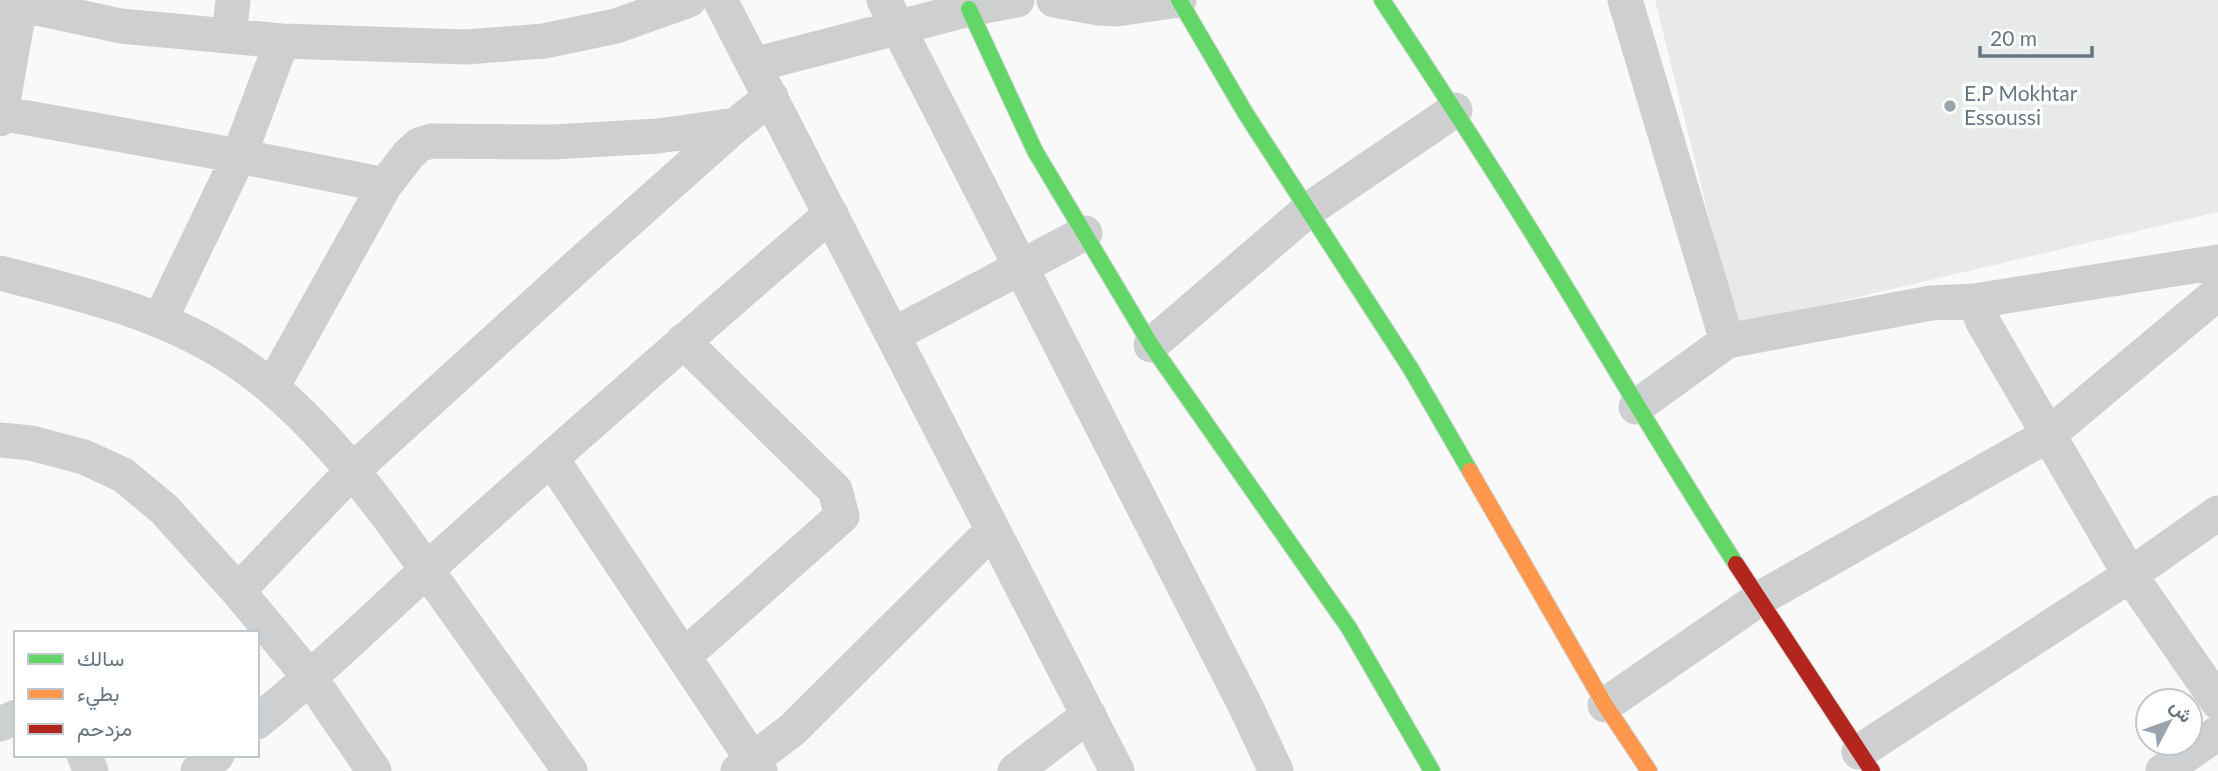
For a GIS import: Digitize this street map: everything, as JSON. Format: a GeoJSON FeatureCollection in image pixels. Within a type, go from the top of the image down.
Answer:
{"type":"FeatureCollection","features":[{"type":"Feature","properties":{"kind":"street"},"geometry":{"type":"LineString","coordinates":[[229,36],[233,0]]}},
{"type":"Feature","properties":{"kind":"street"},"geometry":{"type":"LineString","coordinates":[[385,186],[239,156],[1,115],[10,2],[123,13],[229,36],[282,41],[466,47],[544,41],[615,26],[689,0]]}},
{"type":"Feature","properties":{"kind":"street"},"geometry":{"type":"LineString","coordinates":[[720,0],[1117,771]]}},
{"type":"Feature","properties":{"kind":"street"},"geometry":{"type":"LineString","coordinates":[[754,65],[892,13],[969,9],[1017,0]]}},
{"type":"Feature","properties":{"kind":"street"},"geometry":{"type":"LineString","coordinates":[[1054,0],[1117,9],[1179,0],[1246,114],[1411,369],[1605,705],[1649,771]]}},
{"type":"Feature","properties":{"kind":"street"},"geometry":{"type":"LineString","coordinates":[[1381,0],[1455,110],[1549,260],[1680,478],[1866,762],[2218,513]]}},
{"type":"Feature","properties":{"kind":"street"},"geometry":{"type":"LineString","coordinates":[[1625,0],[1727,341]]}},
{"type":"Feature","properties":{"kind":"street"},"geometry":{"type":"LineString","coordinates":[[969,9],[1035,151],[1151,345],[1349,628],[1432,771]]}},
{"type":"Feature","properties":{"kind":"street"},"geometry":{"type":"LineString","coordinates":[[892,13],[1241,697],[1276,771]]}},
{"type":"Feature","properties":{"kind":"street"},"geometry":{"type":"LineString","coordinates":[[160,320],[239,156],[282,41]]}},
{"type":"Feature","properties":{"kind":"street"},"geometry":{"type":"LineString","coordinates":[[238,591],[354,470],[736,125],[771,97]]}},
{"type":"Feature","properties":{"kind":"street"},"geometry":{"type":"LineString","coordinates":[[1151,345],[1308,210],[1455,110]]}},
{"type":"Feature","properties":{"kind":"street"},"geometry":{"type":"LineString","coordinates":[[272,387],[385,186],[418,145],[431,141],[566,142],[658,136],[736,125]]}},
{"type":"Feature","properties":{"kind":"street"},"geometry":{"type":"LineString","coordinates":[[259,720],[311,679],[426,570],[551,458],[831,214]]}},
{"type":"Feature","properties":{"kind":"street"},"geometry":{"type":"LineString","coordinates":[[893,335],[1085,233]]}},
{"type":"Feature","properties":{"kind":"street"},"geometry":{"type":"LineString","coordinates":[[1636,407],[1727,341],[1931,303],[1975,301],[2218,262]]}},
{"type":"Feature","properties":{"kind":"street"},"geometry":{"type":"LineString","coordinates":[[0,273],[160,320],[220,350],[272,387],[354,470],[570,771]]}},
{"type":"Feature","properties":{"kind":"street"},"geometry":{"type":"LineString","coordinates":[[1605,705],[1759,599],[2048,435],[2218,293]]}},
{"type":"Feature","properties":{"kind":"street"},"geometry":{"type":"LineString","coordinates":[[1975,301],[1983,322],[2130,575],[2218,702]]}},
{"type":"Feature","properties":{"kind":"street"},"geometry":{"type":"LineString","coordinates":[[683,341],[835,490],[842,516],[684,656]]}},
{"type":"Feature","properties":{"kind":"street"},"geometry":{"type":"LineString","coordinates":[[0,439],[31,443],[84,457],[123,475],[164,509],[238,591],[311,679],[374,771]]}},
{"type":"Feature","properties":{"kind":"street"},"geometry":{"type":"LineString","coordinates":[[551,458],[684,656],[750,768],[793,729],[993,530]]}},
{"type":"Feature","properties":{"kind":"street"},"geometry":{"type":"LineString","coordinates":[[1014,771],[1089,715]]}},
{"type":"Feature","properties":{"kind":"street"},"geometry":{"type":"LineString","coordinates":[[2163,771],[2218,733]]}},
{"type":"Feature","properties":{"kind":"street"},"geometry":{"type":"LineString","coordinates":[[198,771],[215,757]]}},
{"type":"Feature","properties":{"kind":"shaded area","name":"E.P Mokhtar Essoussi"},"geometry":{"type":"Polygon","coordinates":[[[1655,0],[2218,0],[2218,212],[1736,326],[1655,0]]]}},
{"type":"Feature","properties":{"kind":"traffic: fast"},"geometry":{"type":"LineString","coordinates":[[1179,0],[1246,114],[1411,369],[1470,471]]}},
{"type":"Feature","properties":{"kind":"traffic: fast"},"geometry":{"type":"LineString","coordinates":[[1382,0],[1508,194],[1736,564]]}},
{"type":"Feature","properties":{"kind":"traffic: fast"},"geometry":{"type":"LineString","coordinates":[[969,9],[1035,151],[1151,345],[1349,628],[1432,771]]}},
{"type":"Feature","properties":{"kind":"traffic: slow"},"geometry":{"type":"LineString","coordinates":[[1470,471],[1605,705],[1649,771]]}},
{"type":"Feature","properties":{"kind":"traffic: jam"},"geometry":{"type":"LineString","coordinates":[[1736,564],[1872,771]]}},
{"type":"Feature","properties":{"kind":"place","name":"E.P Mokhtar Essoussi"},"geometry":{"type":"Point","coordinates":[1950,106]}}]}
